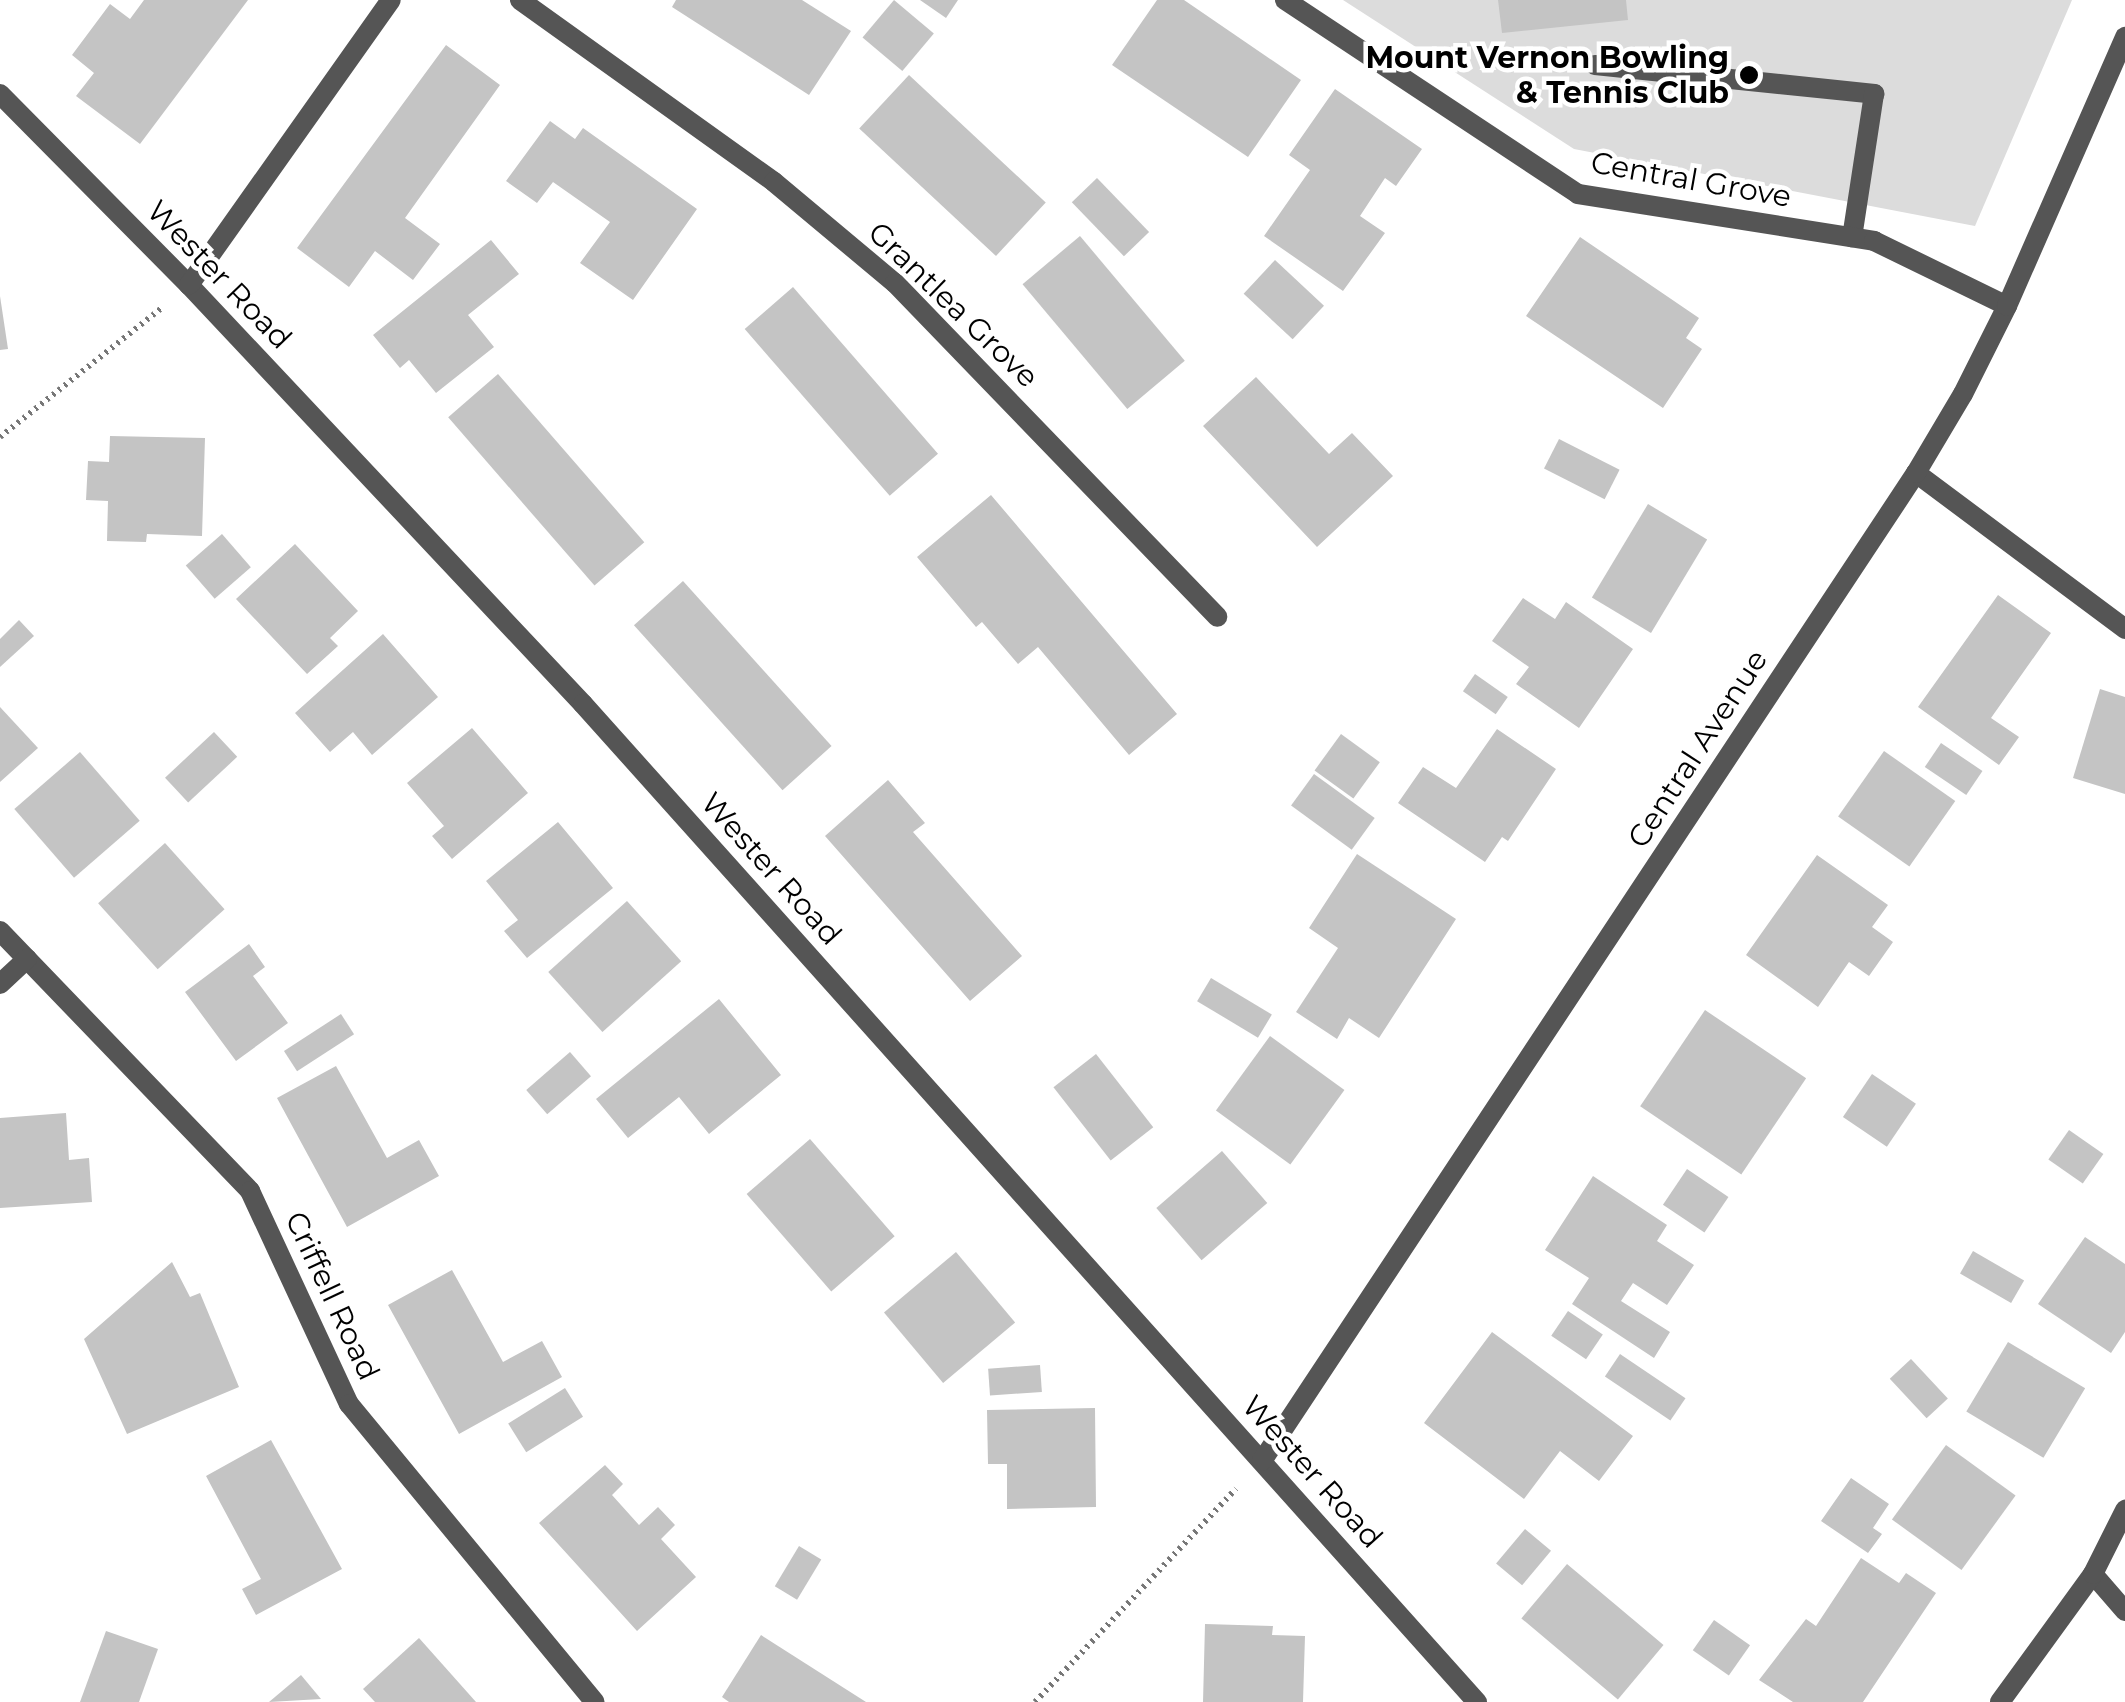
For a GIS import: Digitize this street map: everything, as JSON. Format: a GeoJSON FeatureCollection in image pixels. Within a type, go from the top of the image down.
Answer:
{"type":"FeatureCollection","features":[{"type":"Feature","properties":{"kind":"street"},"geometry":{"type":"LineString","coordinates":[[190,285],[391,0]]}},
{"type":"Feature","properties":{"kind":"street","name":"Grantlea Grove"},"geometry":{"type":"LineString","coordinates":[[520,0],[774,182],[895,282],[1217,617]]}},
{"type":"Feature","properties":{"kind":"street","name":"Central Grove"},"geometry":{"type":"LineString","coordinates":[[1285,0],[1578,194],[1874,241],[2007,306]]}},
{"type":"Feature","properties":{"kind":"street","name":"Central Avenue"},"geometry":{"type":"LineString","coordinates":[[1262,1461],[1916,473],[1963,394],[2007,306],[2125,37]]}},
{"type":"Feature","properties":{"kind":"street"},"geometry":{"type":"LineString","coordinates":[[1595,65],[1874,94],[1852,237]]}},
{"type":"Feature","properties":{"kind":"street","name":"Wester Road"},"geometry":{"type":"LineString","coordinates":[[0,94],[190,285],[597,719],[1478,1702]]}},
{"type":"Feature","properties":{"kind":"street"},"geometry":{"type":"LineString","coordinates":[[1916,473],[2125,629]]}},
{"type":"Feature","properties":{"kind":"street","name":"Criffell Road"},"geometry":{"type":"LineString","coordinates":[[0,931],[250,1191],[349,1404],[594,1702]]}},
{"type":"Feature","properties":{"kind":"street"},"geometry":{"type":"LineString","coordinates":[[0,984],[27,959]]}},
{"type":"Feature","properties":{"kind":"street"},"geometry":{"type":"LineString","coordinates":[[2000,1702],[2093,1574],[2125,1510]]}},
{"type":"Feature","properties":{"kind":"street"},"geometry":{"type":"LineString","coordinates":[[2093,1574],[2125,1611]]}},
{"type":"Feature","properties":{"kind":"path"},"geometry":{"type":"LineString","coordinates":[[0,438],[190,285]]}},
{"type":"Feature","properties":{"kind":"path"},"geometry":{"type":"LineString","coordinates":[[1034,1702],[1262,1461]]}},
{"type":"Feature","properties":{"kind":"shaded area","name":"Mount Vernon Bowling & Tennis Club"},"geometry":{"type":"Polygon","coordinates":[[[1343,0],[2072,0],[1975,226],[1574,149],[1343,0]]]}},
{"type":"Feature","properties":{"kind":"building"},"geometry":{"type":"Polygon","coordinates":[[[144,0],[248,0],[140,144],[76,96],[94,73],[72,55],[110,4],[130,19],[144,0]]]}},
{"type":"Feature","properties":{"kind":"building"},"geometry":{"type":"Polygon","coordinates":[[[676,0],[802,0],[851,31],[809,95],[672,7],[676,0]]]}},
{"type":"Feature","properties":{"kind":"building"},"geometry":{"type":"Polygon","coordinates":[[[894,0],[934,33],[902,71],[863,38],[894,0]]]}},
{"type":"Feature","properties":{"kind":"building"},"geometry":{"type":"Polygon","coordinates":[[[920,0],[958,0],[946,18],[920,0]]]}},
{"type":"Feature","properties":{"kind":"building"},"geometry":{"type":"Polygon","coordinates":[[[1157,0],[1184,0],[1301,80],[1248,157],[1112,65],[1157,0]]]}},
{"type":"Feature","properties":{"kind":"building"},"geometry":{"type":"Polygon","coordinates":[[[1498,0],[1626,0],[1628,20],[1502,33],[1498,0]]]}},
{"type":"Feature","properties":{"kind":"building"},"geometry":{"type":"Polygon","coordinates":[[[446,45],[500,85],[405,218],[440,244],[413,280],[375,251],[349,287],[297,248],[446,45]]]}},
{"type":"Feature","properties":{"kind":"building"},"geometry":{"type":"Polygon","coordinates":[[[909,75],[1046,203],[996,256],[859,128],[909,75]]]}},
{"type":"Feature","properties":{"kind":"building"},"geometry":{"type":"Polygon","coordinates":[[[1335,89],[1422,149],[1396,186],[1385,178],[1360,216],[1385,233],[1343,291],[1264,236],[1310,170],[1289,155],[1335,89]]]}},
{"type":"Feature","properties":{"kind":"building"},"geometry":{"type":"Polygon","coordinates":[[[550,121],[575,139],[583,128],[697,209],[633,300],[580,263],[610,222],[553,182],[537,203],[506,181],[550,121]]]}},
{"type":"Feature","properties":{"kind":"building"},"geometry":{"type":"Polygon","coordinates":[[[1097,178],[1149,232],[1124,256],[1072,202],[1097,178]]]}},
{"type":"Feature","properties":{"kind":"building"},"geometry":{"type":"Polygon","coordinates":[[[1080,236],[1185,361],[1127,409],[1023,284],[1080,236]]]}},
{"type":"Feature","properties":{"kind":"building"},"geometry":{"type":"Polygon","coordinates":[[[1580,237],[1699,318],[1686,338],[1702,349],[1663,408],[1526,316],[1580,237]]]}},
{"type":"Feature","properties":{"kind":"building"},"geometry":{"type":"Polygon","coordinates":[[[491,240],[519,274],[468,315],[494,347],[436,393],[409,360],[400,368],[373,335],[491,240]]]}},
{"type":"Feature","properties":{"kind":"building"},"geometry":{"type":"Polygon","coordinates":[[[1275,260],[1324,306],[1293,339],[1244,294],[1275,260]]]}},
{"type":"Feature","properties":{"kind":"building"},"geometry":{"type":"Polygon","coordinates":[[[793,287],[938,454],[890,496],[745,329],[793,287]]]}},
{"type":"Feature","properties":{"kind":"building"},"geometry":{"type":"Polygon","coordinates":[[[0,296],[8,349],[0,350],[0,296]]]}},
{"type":"Feature","properties":{"kind":"building"},"geometry":{"type":"Polygon","coordinates":[[[498,374],[644,542],[594,586],[448,417],[498,374]]]}},
{"type":"Feature","properties":{"kind":"building"},"geometry":{"type":"Polygon","coordinates":[[[1256,377],[1329,454],[1352,433],[1393,476],[1317,547],[1203,426],[1256,377]]]}},
{"type":"Feature","properties":{"kind":"building"},"geometry":{"type":"Polygon","coordinates":[[[110,436],[205,438],[202,536],[147,534],[146,542],[107,541],[108,501],[86,500],[88,461],[109,462],[110,436]]]}},
{"type":"Feature","properties":{"kind":"building"},"geometry":{"type":"Polygon","coordinates":[[[1559,439],[1620,470],[1605,499],[1544,468],[1559,439]]]}},
{"type":"Feature","properties":{"kind":"building"},"geometry":{"type":"Polygon","coordinates":[[[991,495],[1177,714],[1129,755],[1038,647],[1018,664],[982,622],[976,627],[917,557],[991,495]]]}},
{"type":"Feature","properties":{"kind":"building"},"geometry":{"type":"Polygon","coordinates":[[[1648,504],[1707,540],[1651,633],[1592,597],[1648,504]]]}},
{"type":"Feature","properties":{"kind":"building"},"geometry":{"type":"Polygon","coordinates":[[[222,534],[251,567],[215,599],[186,565],[222,534]]]}},
{"type":"Feature","properties":{"kind":"building"},"geometry":{"type":"Polygon","coordinates":[[[295,544],[358,611],[330,638],[338,646],[307,674],[236,599],[295,544]]]}},
{"type":"Feature","properties":{"kind":"building"},"geometry":{"type":"Polygon","coordinates":[[[683,581],[832,746],[782,790],[634,625],[683,581]]]}},
{"type":"Feature","properties":{"kind":"building"},"geometry":{"type":"Polygon","coordinates":[[[1998,595],[2051,633],[1991,718],[2019,737],[1999,765],[1918,707],[1998,595]]]}},
{"type":"Feature","properties":{"kind":"building"},"geometry":{"type":"Polygon","coordinates":[[[1523,598],[1555,619],[1566,602],[1633,649],[1579,728],[1516,684],[1529,667],[1492,641],[1523,598]]]}},
{"type":"Feature","properties":{"kind":"building"},"geometry":{"type":"Polygon","coordinates":[[[19,620],[34,636],[0,667],[0,639],[19,620]]]}},
{"type":"Feature","properties":{"kind":"building"},"geometry":{"type":"Polygon","coordinates":[[[383,634],[438,697],[372,755],[353,732],[330,752],[295,713],[383,634]]]}},
{"type":"Feature","properties":{"kind":"building"},"geometry":{"type":"Polygon","coordinates":[[[1475,674],[1508,697],[1496,714],[1463,691],[1475,674]]]}},
{"type":"Feature","properties":{"kind":"building"},"geometry":{"type":"Polygon","coordinates":[[[2100,689],[2125,697],[2125,794],[2073,778],[2100,689]]]}},
{"type":"Feature","properties":{"kind":"building"},"geometry":{"type":"Polygon","coordinates":[[[0,707],[38,748],[0,782],[0,707]]]}},
{"type":"Feature","properties":{"kind":"building"},"geometry":{"type":"Polygon","coordinates":[[[472,728],[528,793],[452,859],[432,836],[444,826],[407,783],[472,728]]]}},
{"type":"Feature","properties":{"kind":"building"},"geometry":{"type":"Polygon","coordinates":[[[1497,729],[1556,769],[1508,841],[1502,837],[1485,862],[1398,803],[1423,767],[1456,788],[1497,729]]]}},
{"type":"Feature","properties":{"kind":"building"},"geometry":{"type":"Polygon","coordinates":[[[214,732],[237,757],[188,803],[165,778],[214,732]]]}},
{"type":"Feature","properties":{"kind":"building"},"geometry":{"type":"Polygon","coordinates":[[[1341,734],[1380,762],[1353,799],[1315,770],[1341,734]]]}},
{"type":"Feature","properties":{"kind":"building"},"geometry":{"type":"Polygon","coordinates":[[[1941,743],[1982,771],[1966,795],[1925,767],[1941,743]]]}},
{"type":"Feature","properties":{"kind":"building"},"geometry":{"type":"Polygon","coordinates":[[[1884,751],[1955,801],[1909,866],[1838,817],[1884,751]]]}},
{"type":"Feature","properties":{"kind":"building"},"geometry":{"type":"Polygon","coordinates":[[[80,752],[140,821],[74,878],[14,809],[80,752]]]}},
{"type":"Feature","properties":{"kind":"building"},"geometry":{"type":"Polygon","coordinates":[[[1314,774],[1375,818],[1352,850],[1291,806],[1314,774]]]}},
{"type":"Feature","properties":{"kind":"building"},"geometry":{"type":"Polygon","coordinates":[[[888,780],[925,823],[913,832],[1022,956],[970,1001],[825,836],[888,780]]]}},
{"type":"Feature","properties":{"kind":"building"},"geometry":{"type":"Polygon","coordinates":[[[558,822],[613,888],[527,958],[504,931],[518,920],[486,881],[558,822]]]}},
{"type":"Feature","properties":{"kind":"building"},"geometry":{"type":"Polygon","coordinates":[[[165,843],[225,909],[158,969],[98,903],[165,843]]]}},
{"type":"Feature","properties":{"kind":"building"},"geometry":{"type":"Polygon","coordinates":[[[1357,854],[1456,919],[1379,1038],[1349,1018],[1337,1039],[1296,1012],[1338,948],[1309,928],[1357,854]]]}},
{"type":"Feature","properties":{"kind":"building"},"geometry":{"type":"Polygon","coordinates":[[[1817,855],[1888,905],[1872,927],[1893,942],[1869,976],[1849,962],[1818,1007],[1746,955],[1817,855]]]}},
{"type":"Feature","properties":{"kind":"building"},"geometry":{"type":"Polygon","coordinates":[[[627,901],[681,961],[602,1032],[548,972],[627,901]]]}},
{"type":"Feature","properties":{"kind":"building"},"geometry":{"type":"Polygon","coordinates":[[[249,944],[265,967],[253,976],[288,1023],[236,1061],[185,992],[249,944]]]}},
{"type":"Feature","properties":{"kind":"building"},"geometry":{"type":"Polygon","coordinates":[[[1211,978],[1272,1015],[1258,1038],[1197,1001],[1211,978]]]}},
{"type":"Feature","properties":{"kind":"building"},"geometry":{"type":"Polygon","coordinates":[[[719,999],[781,1075],[709,1134],[679,1097],[628,1138],[596,1099],[719,999]]]}},
{"type":"Feature","properties":{"kind":"building"},"geometry":{"type":"Polygon","coordinates":[[[1705,1010],[1806,1078],[1741,1174],[1640,1106],[1705,1010]]]}},
{"type":"Feature","properties":{"kind":"building"},"geometry":{"type":"Polygon","coordinates":[[[341,1014],[354,1034],[297,1071],[284,1051],[341,1014]]]}},
{"type":"Feature","properties":{"kind":"building"},"geometry":{"type":"Polygon","coordinates":[[[1270,1036],[1344,1090],[1290,1165],[1216,1110],[1270,1036]]]}},
{"type":"Feature","properties":{"kind":"building"},"geometry":{"type":"Polygon","coordinates":[[[570,1052],[591,1076],[547,1114],[526,1090],[570,1052]]]}},
{"type":"Feature","properties":{"kind":"building"},"geometry":{"type":"Polygon","coordinates":[[[1096,1054],[1153,1127],[1111,1161],[1053,1087],[1096,1054]]]}},
{"type":"Feature","properties":{"kind":"building"},"geometry":{"type":"Polygon","coordinates":[[[336,1066],[387,1158],[419,1140],[439,1176],[347,1227],[277,1098],[336,1066]]]}},
{"type":"Feature","properties":{"kind":"building"},"geometry":{"type":"Polygon","coordinates":[[[1872,1074],[1916,1104],[1887,1147],[1843,1117],[1872,1074]]]}},
{"type":"Feature","properties":{"kind":"building"},"geometry":{"type":"Polygon","coordinates":[[[66,1113],[69,1160],[89,1158],[92,1202],[0,1208],[0,1118],[66,1113]]]}},
{"type":"Feature","properties":{"kind":"building"},"geometry":{"type":"Polygon","coordinates":[[[2069,1130],[2103,1154],[2083,1184],[2048,1159],[2069,1130]]]}},
{"type":"Feature","properties":{"kind":"building"},"geometry":{"type":"Polygon","coordinates":[[[810,1139],[895,1236],[831,1291],[747,1194],[810,1139]]]}},
{"type":"Feature","properties":{"kind":"building"},"geometry":{"type":"Polygon","coordinates":[[[1222,1151],[1267,1203],[1202,1260],[1156,1208],[1222,1151]]]}},
{"type":"Feature","properties":{"kind":"building"},"geometry":{"type":"Polygon","coordinates":[[[1687,1169],[1728,1197],[1704,1233],[1663,1205],[1687,1169]]]}},
{"type":"Feature","properties":{"kind":"building"},"geometry":{"type":"Polygon","coordinates":[[[1593,1176],[1667,1225],[1657,1241],[1694,1265],[1667,1305],[1633,1283],[1621,1301],[1670,1332],[1654,1358],[1572,1304],[1589,1278],[1545,1250],[1593,1176]]]}},
{"type":"Feature","properties":{"kind":"building"},"geometry":{"type":"Polygon","coordinates":[[[2085,1237],[2125,1264],[2125,1332],[2111,1353],[2038,1304],[2085,1237]]]}},
{"type":"Feature","properties":{"kind":"building"},"geometry":{"type":"Polygon","coordinates":[[[1973,1251],[2024,1280],[2011,1303],[1960,1274],[1973,1251]]]}},
{"type":"Feature","properties":{"kind":"building"},"geometry":{"type":"Polygon","coordinates":[[[956,1252],[1015,1322],[943,1383],[884,1312],[956,1252]]]}},
{"type":"Feature","properties":{"kind":"building"},"geometry":{"type":"Polygon","coordinates":[[[172,1262],[190,1297],[200,1293],[239,1387],[127,1434],[84,1339],[172,1262]]]}},
{"type":"Feature","properties":{"kind":"building"},"geometry":{"type":"Polygon","coordinates":[[[452,1270],[503,1362],[542,1341],[562,1377],[459,1434],[388,1305],[452,1270]]]}},
{"type":"Feature","properties":{"kind":"building"},"geometry":{"type":"Polygon","coordinates":[[[1568,1311],[1603,1334],[1586,1359],[1551,1336],[1568,1311]]]}},
{"type":"Feature","properties":{"kind":"building"},"geometry":{"type":"Polygon","coordinates":[[[1492,1332],[1633,1436],[1599,1481],[1560,1451],[1524,1499],[1424,1423],[1492,1332]]]}},
{"type":"Feature","properties":{"kind":"building"},"geometry":{"type":"Polygon","coordinates":[[[2008,1342],[2085,1388],[2043,1458],[1966,1411],[2008,1342]]]}},
{"type":"Feature","properties":{"kind":"building"},"geometry":{"type":"Polygon","coordinates":[[[1620,1354],[1685,1398],[1670,1421],[1605,1376],[1620,1354]]]}},
{"type":"Feature","properties":{"kind":"building"},"geometry":{"type":"Polygon","coordinates":[[[1911,1359],[1948,1398],[1927,1418],[1890,1379],[1911,1359]]]}},
{"type":"Feature","properties":{"kind":"building"},"geometry":{"type":"Polygon","coordinates":[[[1040,1365],[1042,1392],[990,1396],[988,1369],[1040,1365]]]}},
{"type":"Feature","properties":{"kind":"building"},"geometry":{"type":"Polygon","coordinates":[[[565,1388],[583,1417],[526,1452],[508,1424],[565,1388]]]}},
{"type":"Feature","properties":{"kind":"building"},"geometry":{"type":"Polygon","coordinates":[[[1095,1408],[1096,1507],[1007,1509],[1007,1464],[988,1464],[987,1410],[1095,1408]]]}},
{"type":"Feature","properties":{"kind":"building"},"geometry":{"type":"Polygon","coordinates":[[[271,1440],[342,1569],[256,1615],[242,1589],[261,1579],[206,1476],[271,1440]]]}},
{"type":"Feature","properties":{"kind":"building"},"geometry":{"type":"Polygon","coordinates":[[[1946,1445],[2016,1496],[1961,1570],[1892,1519],[1946,1445]]]}},
{"type":"Feature","properties":{"kind":"building"},"geometry":{"type":"Polygon","coordinates":[[[605,1465],[623,1484],[612,1495],[639,1525],[658,1507],[675,1525],[661,1539],[696,1577],[637,1631],[539,1523],[605,1465]]]}},
{"type":"Feature","properties":{"kind":"building"},"geometry":{"type":"Polygon","coordinates":[[[1851,1478],[1889,1504],[1873,1528],[1882,1534],[1868,1553],[1821,1521],[1851,1478]]]}},
{"type":"Feature","properties":{"kind":"building"},"geometry":{"type":"Polygon","coordinates":[[[1525,1529],[1551,1551],[1522,1585],[1496,1563],[1525,1529]]]}},
{"type":"Feature","properties":{"kind":"building"},"geometry":{"type":"Polygon","coordinates":[[[799,1546],[821,1559],[797,1600],[775,1586],[799,1546]]]}},
{"type":"Feature","properties":{"kind":"building"},"geometry":{"type":"Polygon","coordinates":[[[1861,1558],[1899,1583],[1906,1573],[1936,1593],[1863,1702],[1793,1702],[1759,1680],[1806,1619],[1816,1626],[1861,1558]]]}},
{"type":"Feature","properties":{"kind":"building"},"geometry":{"type":"Polygon","coordinates":[[[1567,1564],[1664,1645],[1618,1699],[1521,1618],[1567,1564]]]}},
{"type":"Feature","properties":{"kind":"building"},"geometry":{"type":"Polygon","coordinates":[[[1714,1620],[1750,1645],[1729,1676],[1693,1650],[1714,1620]]]}},
{"type":"Feature","properties":{"kind":"building"},"geometry":{"type":"Polygon","coordinates":[[[1205,1624],[1273,1626],[1272,1635],[1305,1636],[1303,1702],[1203,1702],[1205,1624]]]}},
{"type":"Feature","properties":{"kind":"building"},"geometry":{"type":"Polygon","coordinates":[[[106,1631],[158,1649],[139,1702],[80,1702],[106,1631]]]}},
{"type":"Feature","properties":{"kind":"building"},"geometry":{"type":"Polygon","coordinates":[[[761,1635],[866,1702],[729,1702],[722,1697],[761,1635]]]}},
{"type":"Feature","properties":{"kind":"building"},"geometry":{"type":"Polygon","coordinates":[[[419,1638],[476,1702],[375,1702],[363,1689],[419,1638]]]}},
{"type":"Feature","properties":{"kind":"building"},"geometry":{"type":"Polygon","coordinates":[[[301,1675],[321,1699],[269,1702],[301,1675]]]}},
{"type":"Feature","properties":{"kind":"place","name":"Mount Vernon Bowling & Tennis Club"},"geometry":{"type":"Point","coordinates":[1749,75]}}]}
